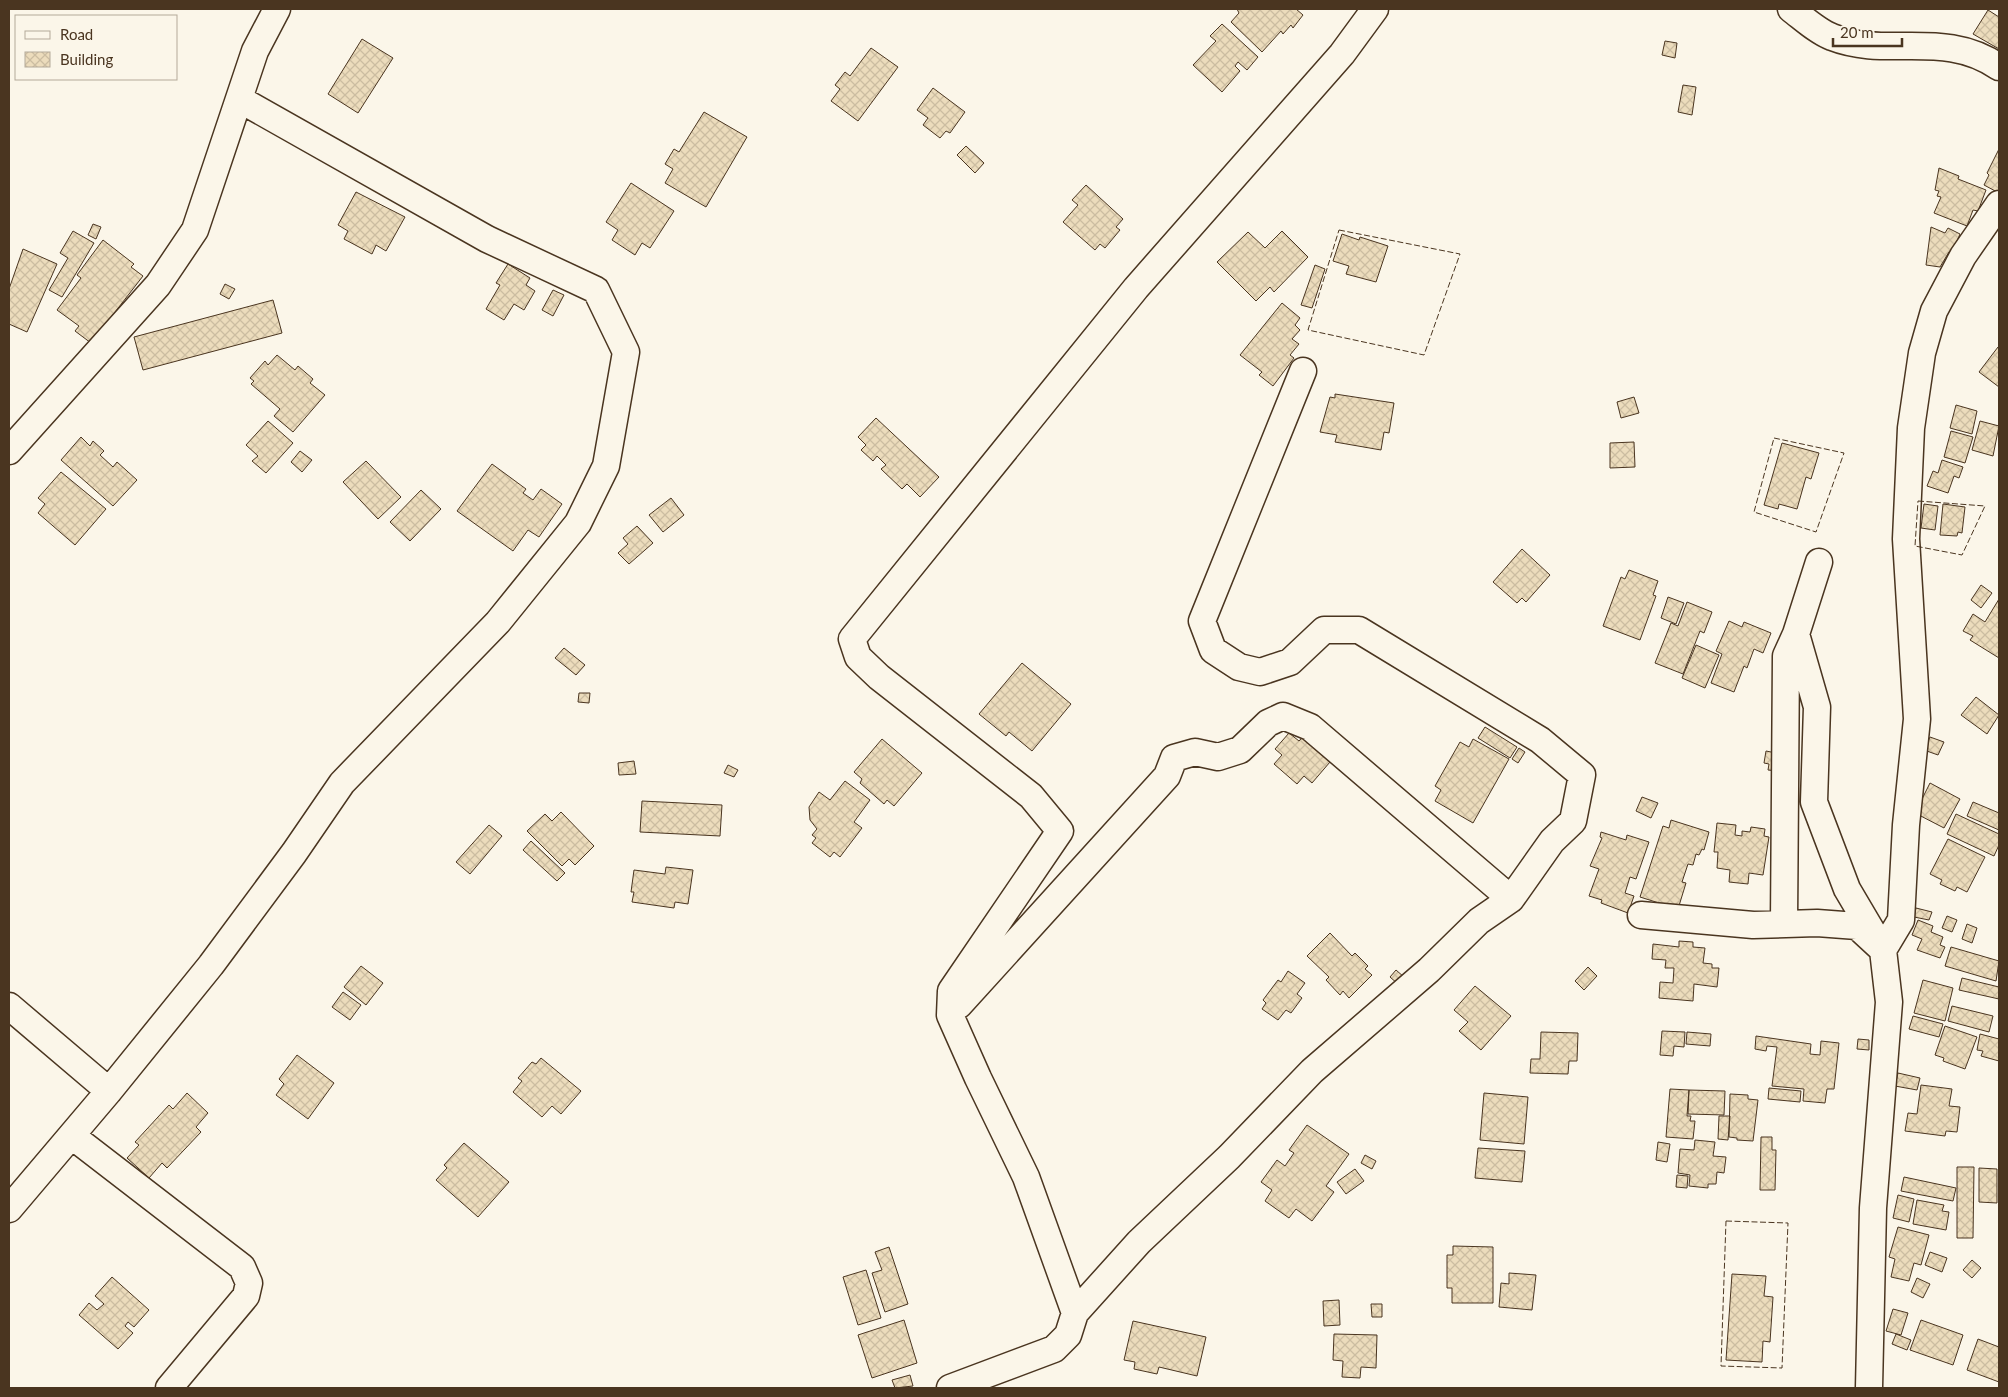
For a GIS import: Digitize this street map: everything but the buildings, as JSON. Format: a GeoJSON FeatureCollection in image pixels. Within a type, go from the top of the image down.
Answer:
{"type":"FeatureCollection","features":[{"type":"Feature","properties":{"kind":"street"},"geometry":{"type":"LineString","coordinates":[[9,450],[158,285],[195,230],[255,51],[277,9]]}},
{"type":"Feature","properties":{"kind":"street"},"geometry":{"type":"LineString","coordinates":[[1075,1313],[1026,1176],[978,1078],[950,1015],[951,991],[1060,831],[1031,796],[879,677],[858,657],[852,639],[1136,288],[1342,54],[1375,9]]}},
{"type":"Feature","properties":{"kind":"street"},"geometry":{"type":"LineString","coordinates":[[1791,9],[1831,37],[1892,46],[1928,45],[1963,49],[1999,66]]}},
{"type":"Feature","properties":{"kind":"street"},"geometry":{"type":"LineString","coordinates":[[9,1209],[72,1136],[211,965],[294,853],[342,783],[498,622],[578,523],[606,466],[626,352],[596,290],[487,239],[239,99]]}},
{"type":"Feature","properties":{"kind":"street"},"geometry":{"type":"LineString","coordinates":[[1883,950],[1901,920],[1906,825],[1917,720],[1906,539],[1911,428],[1922,353],[1934,311],[1963,256],[1999,204]]}},
{"type":"Feature","properties":{"kind":"street"},"geometry":{"type":"LineString","coordinates":[[950,1388],[1054,1349],[1068,1334],[1075,1313],[1139,1242],[1229,1157],[1312,1071],[1429,970],[1479,921],[1511,899],[1552,841],[1573,821],[1582,775],[1540,740],[1359,630],[1324,630],[1290,662],[1260,672],[1239,667],[1213,650],[1202,620],[1303,372]]}},
{"type":"Feature","properties":{"kind":"street"},"geometry":{"type":"LineString","coordinates":[[1784,924],[1786,656],[1796,634],[1819,562]]}},
{"type":"Feature","properties":{"kind":"street"},"geometry":{"type":"LineString","coordinates":[[1796,634],[1817,708],[1814,802],[1848,889],[1883,950],[1888,1002],[1873,1208],[1869,1388]]}},
{"type":"Feature","properties":{"kind":"street"},"geometry":{"type":"LineString","coordinates":[[950,1015],[1167,776],[1174,758],[1195,752],[1218,757],[1240,750],[1268,723],[1283,716],[1310,727],[1511,899]]}},
{"type":"Feature","properties":{"kind":"street"},"geometry":{"type":"LineString","coordinates":[[1641,915],[1753,925],[1817,923],[1857,926],[1883,950]]}},
{"type":"Feature","properties":{"kind":"street"},"geometry":{"type":"LineString","coordinates":[[9,1006],[109,1091]]}},
{"type":"Feature","properties":{"kind":"street"},"geometry":{"type":"LineString","coordinates":[[72,1136],[242,1268],[249,1283],[246,1296],[168,1388]]}},
{"type":"Feature","properties":{"kind":"fence"},"geometry":{"type":"LineString","coordinates":[[1339,230],[1460,254],[1424,355],[1308,330],[1339,230]]}},
{"type":"Feature","properties":{"kind":"fence"},"geometry":{"type":"LineString","coordinates":[[1774,438],[1844,453],[1816,532],[1754,512],[1774,438]]}},
{"type":"Feature","properties":{"kind":"fence"},"geometry":{"type":"LineString","coordinates":[[1918,501],[1985,506],[1962,555],[1915,546],[1918,501]]}},
{"type":"Feature","properties":{"kind":"fence"},"geometry":{"type":"LineString","coordinates":[[1726,1221],[1788,1223],[1782,1368],[1721,1366],[1726,1221]]}}]}
